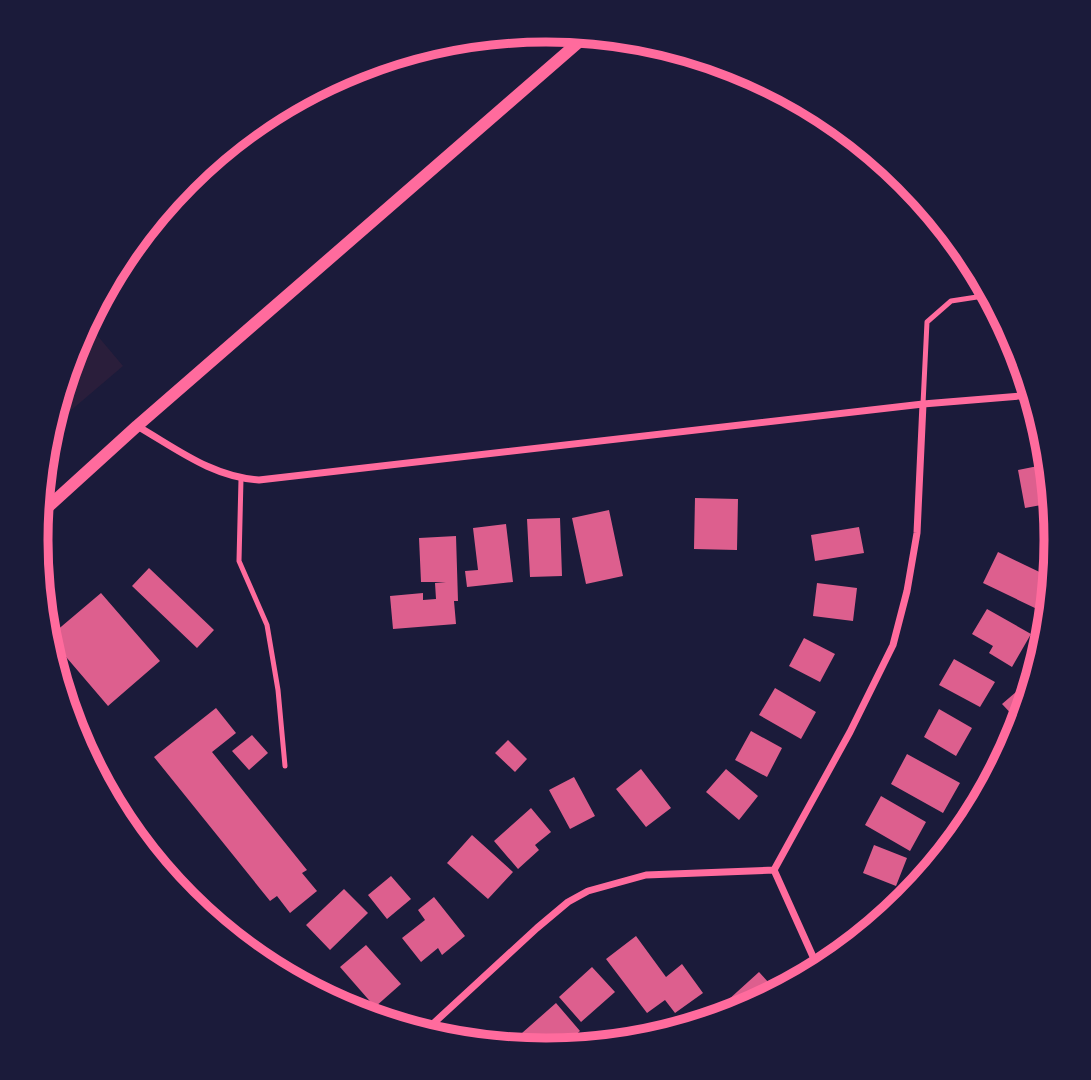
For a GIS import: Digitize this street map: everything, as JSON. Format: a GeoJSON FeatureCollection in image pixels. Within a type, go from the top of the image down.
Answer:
{"type":"FeatureCollection","features":[{"type":"Feature","properties":{"kind":"street"},"geometry":{"type":"LineString","coordinates":[[49,506],[577,43]]}},
{"type":"Feature","properties":{"kind":"street"},"geometry":{"type":"LineString","coordinates":[[137,426],[212,470],[241,479],[259,480],[923,404],[1022,397]]}},
{"type":"Feature","properties":{"kind":"street"},"geometry":{"type":"LineString","coordinates":[[774,870],[850,732],[892,645],[906,592],[917,533],[923,404]]}},
{"type":"Feature","properties":{"kind":"street"},"geometry":{"type":"LineString","coordinates":[[774,870],[814,959]]}},
{"type":"Feature","properties":{"kind":"street"},"geometry":{"type":"LineString","coordinates":[[432,1024],[537,928],[568,902],[588,891],[646,875],[774,870]]}},
{"type":"Feature","properties":{"kind":"lane"},"geometry":{"type":"LineString","coordinates":[[923,404],[927,322],[951,301],[980,297]]}},
{"type":"Feature","properties":{"kind":"lane"},"geometry":{"type":"LineString","coordinates":[[241,479],[239,561],[267,625],[278,690],[285,766]]}},
{"type":"Feature","properties":{"kind":"shaded area"},"geometry":{"type":"Polygon","coordinates":[[[94,331],[123,366],[63,417],[94,331]]]}},
{"type":"Feature","properties":{"kind":"shaded area"},"geometry":{"type":"Polygon","coordinates":[[[661,1022],[662,1024],[623,1032],[661,1022]]]}},
{"type":"Feature","properties":{"kind":"building"},"geometry":{"type":"Polygon","coordinates":[[[1038,466],[1042,505],[1025,508],[1018,470],[1038,466]]]}},
{"type":"Feature","properties":{"kind":"building"},"geometry":{"type":"Polygon","coordinates":[[[695,498],[738,499],[737,550],[694,549],[695,498]]]}},
{"type":"Feature","properties":{"kind":"building"},"geometry":{"type":"Polygon","coordinates":[[[609,510],[623,576],[586,584],[572,518],[609,510]]]}},
{"type":"Feature","properties":{"kind":"building"},"geometry":{"type":"Polygon","coordinates":[[[560,518],[562,576],[530,577],[527,519],[560,518]]]}},
{"type":"Feature","properties":{"kind":"building"},"geometry":{"type":"Polygon","coordinates":[[[506,524],[513,582],[467,587],[465,571],[478,570],[473,528],[506,524]]]}},
{"type":"Feature","properties":{"kind":"building"},"geometry":{"type":"Polygon","coordinates":[[[859,527],[864,553],[815,561],[811,535],[859,527]]]}},
{"type":"Feature","properties":{"kind":"building"},"geometry":{"type":"Polygon","coordinates":[[[456,536],[456,624],[393,629],[390,596],[423,593],[423,600],[436,599],[435,583],[446,582],[421,582],[419,538],[456,536]]]}},
{"type":"Feature","properties":{"kind":"building"},"geometry":{"type":"Polygon","coordinates":[[[998,552],[1042,573],[1039,605],[1037,609],[983,583],[998,552]]]}},
{"type":"Feature","properties":{"kind":"building"},"geometry":{"type":"Polygon","coordinates":[[[149,568],[214,630],[197,648],[132,586],[149,568]]]}},
{"type":"Feature","properties":{"kind":"building"},"geometry":{"type":"Polygon","coordinates":[[[817,583],[857,588],[853,621],[813,616],[817,583]]]}},
{"type":"Feature","properties":{"kind":"building"},"geometry":{"type":"Polygon","coordinates":[[[101,593],[160,661],[108,706],[60,650],[56,631],[101,593]]]}},
{"type":"Feature","properties":{"kind":"building"},"geometry":{"type":"Polygon","coordinates":[[[987,609],[1031,634],[1012,667],[989,653],[993,646],[972,634],[987,609]]]}},
{"type":"Feature","properties":{"kind":"building"},"geometry":{"type":"Polygon","coordinates":[[[804,638],[835,654],[820,682],[789,666],[804,638]]]}},
{"type":"Feature","properties":{"kind":"building"},"geometry":{"type":"Polygon","coordinates":[[[954,659],[995,682],[980,707],[939,685],[954,659]]]}},
{"type":"Feature","properties":{"kind":"building"},"geometry":{"type":"Polygon","coordinates":[[[775,688],[816,712],[801,739],[759,715],[775,688]]]}},
{"type":"Feature","properties":{"kind":"building"},"geometry":{"type":"Polygon","coordinates":[[[1016,692],[1019,695],[1012,714],[1002,704],[1016,692]]]}},
{"type":"Feature","properties":{"kind":"building"},"geometry":{"type":"Polygon","coordinates":[[[216,708],[236,733],[212,752],[307,870],[302,873],[317,891],[290,913],[277,896],[270,901],[154,757],[216,708]]]}},
{"type":"Feature","properties":{"kind":"building"},"geometry":{"type":"Polygon","coordinates":[[[939,709],[972,728],[956,756],[924,737],[939,709]]]}},
{"type":"Feature","properties":{"kind":"building"},"geometry":{"type":"Polygon","coordinates":[[[751,731],[782,748],[767,777],[735,760],[751,731]]]}},
{"type":"Feature","properties":{"kind":"building"},"geometry":{"type":"Polygon","coordinates":[[[252,735],[268,753],[249,770],[232,751],[252,735]]]}},
{"type":"Feature","properties":{"kind":"building"},"geometry":{"type":"Polygon","coordinates":[[[508,740],[527,759],[515,772],[495,753],[508,740]]]}},
{"type":"Feature","properties":{"kind":"building"},"geometry":{"type":"Polygon","coordinates":[[[907,754],[960,783],[943,813],[891,784],[907,754]]]}},
{"type":"Feature","properties":{"kind":"building"},"geometry":{"type":"Polygon","coordinates":[[[641,769],[671,808],[646,827],[616,789],[641,769]]]}},
{"type":"Feature","properties":{"kind":"building"},"geometry":{"type":"Polygon","coordinates":[[[726,769],[758,796],[739,820],[706,792],[726,769]]]}},
{"type":"Feature","properties":{"kind":"building"},"geometry":{"type":"Polygon","coordinates":[[[574,777],[595,816],[570,829],[549,790],[574,777]]]}},
{"type":"Feature","properties":{"kind":"building"},"geometry":{"type":"Polygon","coordinates":[[[881,796],[926,822],[910,851],[865,825],[881,796]]]}},
{"type":"Feature","properties":{"kind":"building"},"geometry":{"type":"Polygon","coordinates":[[[531,808],[551,832],[535,845],[539,850],[518,869],[494,841],[531,808]]]}},
{"type":"Feature","properties":{"kind":"building"},"geometry":{"type":"Polygon","coordinates":[[[472,835],[513,872],[488,899],[447,863],[472,835]]]}},
{"type":"Feature","properties":{"kind":"building"},"geometry":{"type":"Polygon","coordinates":[[[874,845],[907,858],[896,886],[863,873],[874,845]]]}},
{"type":"Feature","properties":{"kind":"building"},"geometry":{"type":"Polygon","coordinates":[[[391,876],[411,899],[387,919],[368,895],[391,876]]]}},
{"type":"Feature","properties":{"kind":"building"},"geometry":{"type":"Polygon","coordinates":[[[344,889],[368,913],[330,950],[306,925],[344,889]]]}},
{"type":"Feature","properties":{"kind":"building"},"geometry":{"type":"Polygon","coordinates":[[[434,897],[465,936],[442,955],[438,948],[421,962],[402,938],[425,920],[418,910],[434,897]]]}},
{"type":"Feature","properties":{"kind":"building"},"geometry":{"type":"Polygon","coordinates":[[[636,936],[666,977],[682,964],[703,993],[675,1013],[665,1000],[647,1013],[606,959],[636,936]]]}},
{"type":"Feature","properties":{"kind":"building"},"geometry":{"type":"Polygon","coordinates":[[[366,945],[401,984],[375,1007],[340,967],[366,945]]]}},
{"type":"Feature","properties":{"kind":"building"},"geometry":{"type":"Polygon","coordinates":[[[592,967],[615,992],[581,1022],[559,997],[592,967]]]}},
{"type":"Feature","properties":{"kind":"building"},"geometry":{"type":"Polygon","coordinates":[[[759,972],[770,985],[729,1003],[727,1001],[759,972]]]}},
{"type":"Feature","properties":{"kind":"building"},"geometry":{"type":"Polygon","coordinates":[[[556,1003],[580,1031],[573,1037],[526,1037],[522,1033],[556,1003]]]}}]}
